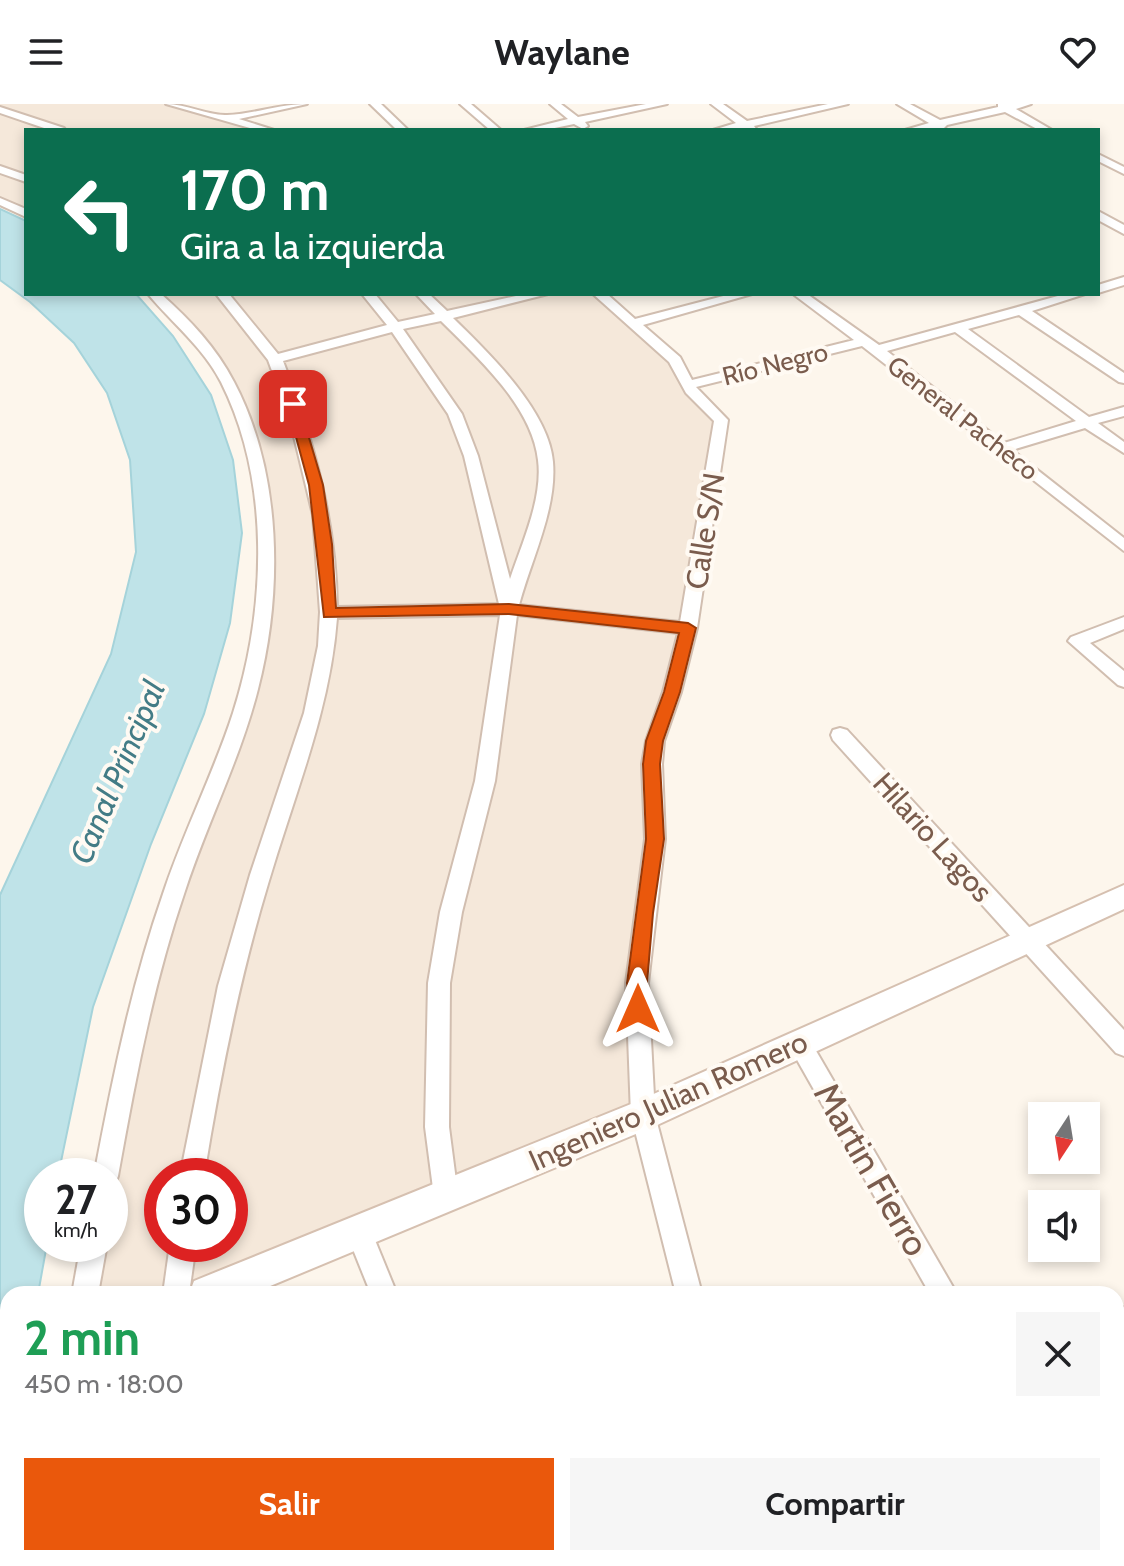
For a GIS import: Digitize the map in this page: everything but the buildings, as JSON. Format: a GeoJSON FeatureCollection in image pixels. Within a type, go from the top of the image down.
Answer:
{"type":"FeatureCollection","features":[{"type":"Feature","properties":{"kind":"street"},"geometry":{"type":"LineString","coordinates":[[171,104],[262,128]]}},
{"type":"Feature","properties":{"kind":"street"},"geometry":{"type":"LineString","coordinates":[[224,118],[302,104]]}},
{"type":"Feature","properties":{"kind":"street"},"geometry":{"type":"LineString","coordinates":[[375,104],[401,128]]}},
{"type":"Feature","properties":{"kind":"street"},"geometry":{"type":"LineString","coordinates":[[465,104],[494,128]]}},
{"type":"Feature","properties":{"kind":"street"},"geometry":{"type":"LineString","coordinates":[[555,104],[586,128]]}},
{"type":"Feature","properties":{"kind":"street"},"geometry":{"type":"LineString","coordinates":[[540,128],[662,104]]}},
{"type":"Feature","properties":{"kind":"street"},"geometry":{"type":"LineString","coordinates":[[716,104],[750,127],[843,104]]}},
{"type":"Feature","properties":{"kind":"street"},"geometry":{"type":"LineString","coordinates":[[902,104],[946,128]]}},
{"type":"Feature","properties":{"kind":"street"},"geometry":{"type":"LineString","coordinates":[[920,128],[1003,106],[1026,104]]}},
{"type":"Feature","properties":{"kind":"street"},"geometry":{"type":"LineString","coordinates":[[1003,106],[1043,128]]}},
{"type":"Feature","properties":{"kind":"street"},"geometry":{"type":"LineString","coordinates":[[0,110],[54,128]]}},
{"type":"Feature","properties":{"kind":"street"},"geometry":{"type":"LineString","coordinates":[[1100,158],[1123,170]]}},
{"type":"Feature","properties":{"kind":"street"},"geometry":{"type":"LineString","coordinates":[[0,169],[24,178]]}},
{"type":"Feature","properties":{"kind":"street"},"geometry":{"type":"LineString","coordinates":[[1100,176],[1123,170]]}},
{"type":"Feature","properties":{"kind":"street"},"geometry":{"type":"LineString","coordinates":[[0,201],[24,212]]}},
{"type":"Feature","properties":{"kind":"street"},"geometry":{"type":"LineString","coordinates":[[1100,216],[1124,230]]}},
{"type":"Feature","properties":{"kind":"street"},"geometry":{"type":"LineString","coordinates":[[1100,289],[1123,283]]}},
{"type":"Feature","properties":{"kind":"street"},"geometry":{"type":"LineString","coordinates":[[110,1158],[144,992],[173,893],[244,703],[259,643],[264,548],[259,471],[237,403],[217,364],[204,344],[156,296]]}},
{"type":"Feature","properties":{"kind":"street"},"geometry":{"type":"LineString","coordinates":[[195,1158],[234,963],[316,704],[329,613],[325,544],[316,485],[302,426],[275,359],[224,296]]}},
{"type":"Feature","properties":{"kind":"street"},"geometry":{"type":"LineString","coordinates":[[370,296],[455,414],[464,436],[509,609]]}},
{"type":"Feature","properties":{"kind":"street"},"geometry":{"type":"LineString","coordinates":[[424,296],[515,394],[541,439],[546,460],[542,497],[509,609],[485,781],[451,912],[439,983],[437,1127],[446,1196]]}},
{"type":"Feature","properties":{"kind":"street"},"geometry":{"type":"LineString","coordinates":[[275,359],[442,315],[532,296]]}},
{"type":"Feature","properties":{"kind":"street"},"geometry":{"type":"LineString","coordinates":[[601,296],[675,360],[685,373],[688,385]]}},
{"type":"Feature","properties":{"kind":"street"},"geometry":{"type":"LineString","coordinates":[[635,323],[738,296]]}},
{"type":"Feature","properties":{"kind":"street","name":"General Pacheco"},"geometry":{"type":"LineString","coordinates":[[802,296],[861,342],[877,350],[1124,546]]}},
{"type":"Feature","properties":{"kind":"street"},"geometry":{"type":"LineString","coordinates":[[877,350],[1072,296]]}},
{"type":"Feature","properties":{"kind":"street"},"geometry":{"type":"LineString","coordinates":[[1021,310],[1124,379]]}},
{"type":"Feature","properties":{"kind":"street"},"geometry":{"type":"LineString","coordinates":[[958,328],[1124,449]]}},
{"type":"Feature","properties":{"kind":"street","name":"Río Negro"},"geometry":{"type":"LineString","coordinates":[[688,385],[861,342]]}},
{"type":"Feature","properties":{"kind":"street","name":"Calle S/N"},"geometry":{"type":"LineString","coordinates":[[687,1286],[643,1115],[637,983],[655,839],[652,764],[655,741],[672,692],[688,628],[721,420],[688,385]]}},
{"type":"Feature","properties":{"kind":"street"},"geometry":{"type":"LineString","coordinates":[[1003,448],[1124,411]]}},
{"type":"Feature","properties":{"kind":"street"},"geometry":{"type":"LineString","coordinates":[[329,613],[509,609],[688,628]]}},
{"type":"Feature","properties":{"kind":"street"},"geometry":{"type":"LineString","coordinates":[[1124,623],[1077,641],[1124,681]]}},
{"type":"Feature","properties":{"kind":"street","name":"Hilario Lagos"},"geometry":{"type":"LineString","coordinates":[[840,735],[1124,1046]]}},
{"type":"Feature","properties":{"kind":"street","name":"Ingeniero Julian Romero"},"geometry":{"type":"LineString","coordinates":[[227,1286],[643,1115],[1124,896]]}},
{"type":"Feature","properties":{"kind":"street","name":"Martin Fierro"},"geometry":{"type":"LineString","coordinates":[[800,1044],[939,1286]]}},
{"type":"Feature","properties":{"kind":"street"},"geometry":{"type":"LineString","coordinates":[[359,1232],[381,1286]]}},
{"type":"Feature","properties":{"kind":"street"},"geometry":{"type":"LineString","coordinates":[[86,1286],[91,1262]]}},
{"type":"Feature","properties":{"kind":"street"},"geometry":{"type":"LineString","coordinates":[[177,1286],[180,1262]]}},
{"type":"Feature","properties":{"kind":"shaded area"},"geometry":{"type":"Polygon","coordinates":[[[0,104],[171,104],[261,128],[24,128],[24,212],[0,201],[0,104]]]}},
{"type":"Feature","properties":{"kind":"shaded area"},"geometry":{"type":"Polygon","coordinates":[[[156,296],[601,296],[685,373],[718,414],[703,546],[655,741],[644,913],[643,1115],[226,1286],[86,1286],[91,1262],[128,1262],[128,1158],[113,1158],[126,1071],[259,643],[259,470],[237,403],[204,344],[156,296]]]}},
{"type":"Feature","properties":{"kind":"water","name":"Canal Principal"},"geometry":{"type":"Polygon","coordinates":[[[0,209],[24,220],[24,296],[138,296],[173,336],[211,395],[233,460],[242,533],[230,623],[204,714],[151,844],[93,1007],[62,1158],[24,1158],[24,1262],[44,1262],[39,1286],[0,1286],[0,895],[111,654],[136,552],[130,460],[107,393],[74,343],[30,302],[0,280],[0,209]]]}},
{"type":"Feature","properties":{"kind":"route"},"geometry":{"type":"LineString","coordinates":[[293,404],[302,426],[316,485],[325,544],[329,613],[509,609],[688,628],[672,692],[655,741],[652,764],[655,839],[637,983],[638,1009]]}}]}
